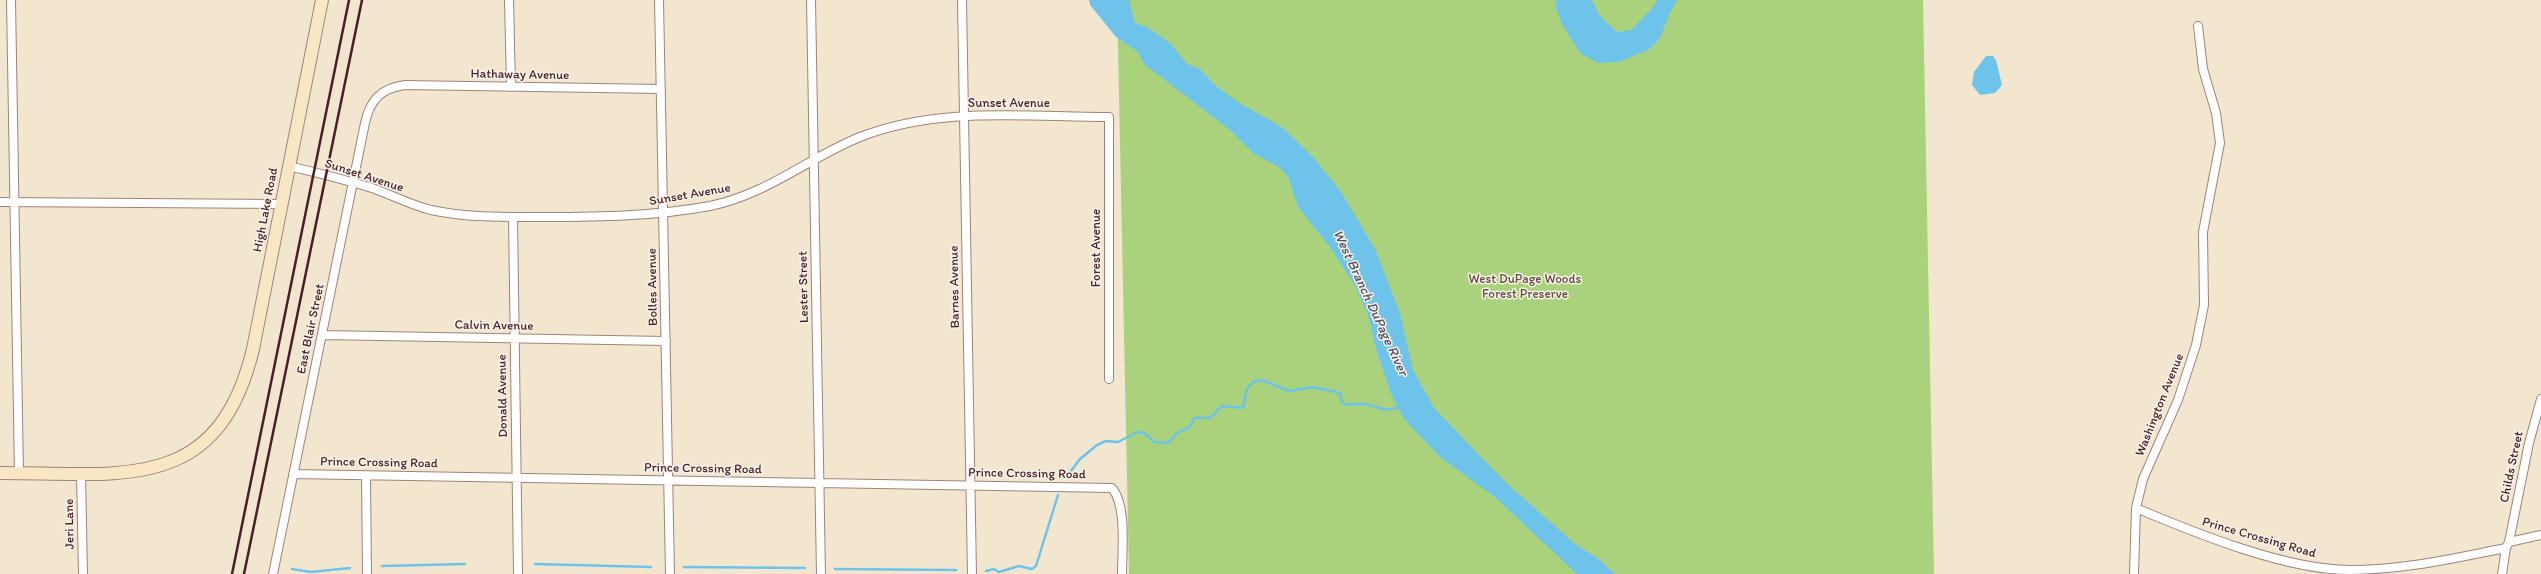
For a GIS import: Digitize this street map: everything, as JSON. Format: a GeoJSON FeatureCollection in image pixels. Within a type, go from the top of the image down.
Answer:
{"type":"FeatureCollection","features":[{"type":"Feature","properties":{"kind":"street"},"geometry":{"type":"LineString","coordinates":[[11,0],[19,473]]}},
{"type":"Feature","properties":{"kind":"street","name":"High Lake Road"},"geometry":{"type":"LineString","coordinates":[[0,473],[123,472],[164,465],[178,460],[202,445],[224,421],[238,399],[247,373],[322,0]]}},
{"type":"Feature","properties":{"kind":"street"},"geometry":{"type":"LineString","coordinates":[[509,0],[511,87]]}},
{"type":"Feature","properties":{"kind":"street","name":"Bolles Avenue"},"geometry":{"type":"LineString","coordinates":[[659,0],[670,574]]}},
{"type":"Feature","properties":{"kind":"street","name":"Lester Street"},"geometry":{"type":"LineString","coordinates":[[811,0],[821,574]]}},
{"type":"Feature","properties":{"kind":"street","name":"Barnes Avenue"},"geometry":{"type":"LineString","coordinates":[[962,0],[972,574]]}},
{"type":"Feature","properties":{"kind":"street","name":"Washington Avenue"},"geometry":{"type":"LineString","coordinates":[[2134,574],[2136,508],[2143,479],[2178,400],[2201,326],[2204,305],[2203,232],[2220,143],[2216,113],[2203,69],[2198,26]]}},
{"type":"Feature","properties":{"kind":"street","name":"Hathaway Avenue"},"geometry":{"type":"LineString","coordinates":[[380,93],[387,88],[406,85],[661,89]]}},
{"type":"Feature","properties":{"kind":"street","name":"East Blair Street"},"geometry":{"type":"LineString","coordinates":[[273,574],[367,114],[380,93]]}},
{"type":"Feature","properties":{"kind":"street","name":"Sunset Avenue"},"geometry":{"type":"LineString","coordinates":[[289,166],[353,183],[431,210],[462,215],[513,217],[621,216],[664,213],[710,206],[739,198],[778,182],[839,146],[889,127],[938,117],[1109,117]]}},
{"type":"Feature","properties":{"kind":"street","name":"Forest Avenue"},"geometry":{"type":"LineString","coordinates":[[1109,117],[1109,379]]}},
{"type":"Feature","properties":{"kind":"street"},"geometry":{"type":"LineString","coordinates":[[0,202],[281,204]]}},
{"type":"Feature","properties":{"kind":"street","name":"Donald Avenue"},"geometry":{"type":"LineString","coordinates":[[513,217],[518,574]]}},
{"type":"Feature","properties":{"kind":"street","name":"Calvin Avenue"},"geometry":{"type":"LineString","coordinates":[[322,335],[666,341]]}},
{"type":"Feature","properties":{"kind":"street","name":"Childs Street"},"geometry":{"type":"LineString","coordinates":[[2502,574],[2529,443],[2541,399]]}},
{"type":"Feature","properties":{"kind":"street","name":"Jeri Lane"},"geometry":{"type":"LineString","coordinates":[[81,473],[83,574]]}},
{"type":"Feature","properties":{"kind":"street","name":"Prince Crossing Road"},"geometry":{"type":"LineString","coordinates":[[293,474],[1112,488],[1119,496],[1121,509],[1122,574]]}},
{"type":"Feature","properties":{"kind":"street"},"geometry":{"type":"LineString","coordinates":[[366,476],[367,574]]}},
{"type":"Feature","properties":{"kind":"street","name":"Prince Crossing Road"},"geometry":{"type":"LineString","coordinates":[[2136,508],[2177,526],[2232,544],[2297,564],[2324,568],[2386,569],[2427,565],[2541,535]]}},
{"type":"Feature","properties":{"kind":"green space","name":"West DuPage Woods Forest Preserve"},"geometry":{"type":"Polygon","coordinates":[[[1117,0],[1923,0],[1934,574],[1129,574],[1117,0]]]}},
{"type":"Feature","properties":{"kind":"water","name":"West Branch DuPage River"},"geometry":{"type":"Polygon","coordinates":[[[1089,0],[1129,0],[1135,23],[1147,27],[1171,44],[1187,64],[1200,69],[1215,85],[1236,101],[1283,128],[1313,157],[1341,192],[1375,249],[1400,313],[1413,370],[1434,408],[1504,481],[1575,544],[1597,558],[1615,574],[1577,574],[1496,498],[1440,457],[1404,419],[1391,394],[1377,352],[1368,315],[1356,287],[1330,247],[1298,207],[1288,177],[1279,167],[1253,153],[1230,130],[1144,64],[1138,52],[1116,37],[1090,5],[1089,0]]]}},
{"type":"Feature","properties":{"kind":"water"},"geometry":{"type":"Polygon","coordinates":[[[1557,0],[1592,0],[1599,15],[1617,32],[1631,30],[1654,6],[1657,0],[1677,0],[1660,38],[1650,49],[1619,62],[1598,63],[1580,53],[1563,26],[1555,6],[1557,0]]]}},
{"type":"Feature","properties":{"kind":"water"},"geometry":{"type":"Polygon","coordinates":[[[1986,56],[1993,56],[1996,60],[2002,85],[1995,93],[1980,95],[1972,85],[1974,72],[1986,56]]]}},
{"type":"Feature","properties":{"kind":"waterway"},"geometry":{"type":"LineString","coordinates":[[1068,475],[1080,459],[1097,445],[1106,441],[1118,442],[1137,432],[1144,433],[1154,442],[1167,443],[1177,433],[1190,426],[1194,418],[1210,418],[1222,406],[1243,408],[1247,389],[1253,382],[1262,380],[1289,391],[1312,387],[1340,393],[1342,403],[1345,404],[1364,404],[1384,409],[1399,407]]}},
{"type":"Feature","properties":{"kind":"waterway"},"geometry":{"type":"LineString","coordinates":[[986,571],[994,569],[999,572],[1019,566],[1032,569],[1036,566],[1058,495]]}},
{"type":"Feature","properties":{"kind":"waterway"},"geometry":{"type":"LineString","coordinates":[[382,566],[465,564]]}},
{"type":"Feature","properties":{"kind":"waterway"},"geometry":{"type":"LineString","coordinates":[[535,564],[651,567]]}},
{"type":"Feature","properties":{"kind":"waterway"},"geometry":{"type":"LineString","coordinates":[[684,567],[805,568]]}},
{"type":"Feature","properties":{"kind":"waterway"},"geometry":{"type":"LineString","coordinates":[[292,569],[311,572],[350,568]]}},
{"type":"Feature","properties":{"kind":"waterway"},"geometry":{"type":"LineString","coordinates":[[835,569],[956,570]]}},
{"type":"Feature","properties":{"kind":"railway"},"geometry":{"type":"LineString","coordinates":[[232,574],[349,0]]}},
{"type":"Feature","properties":{"kind":"railway"},"geometry":{"type":"LineString","coordinates":[[244,574],[362,0]]}}]}
